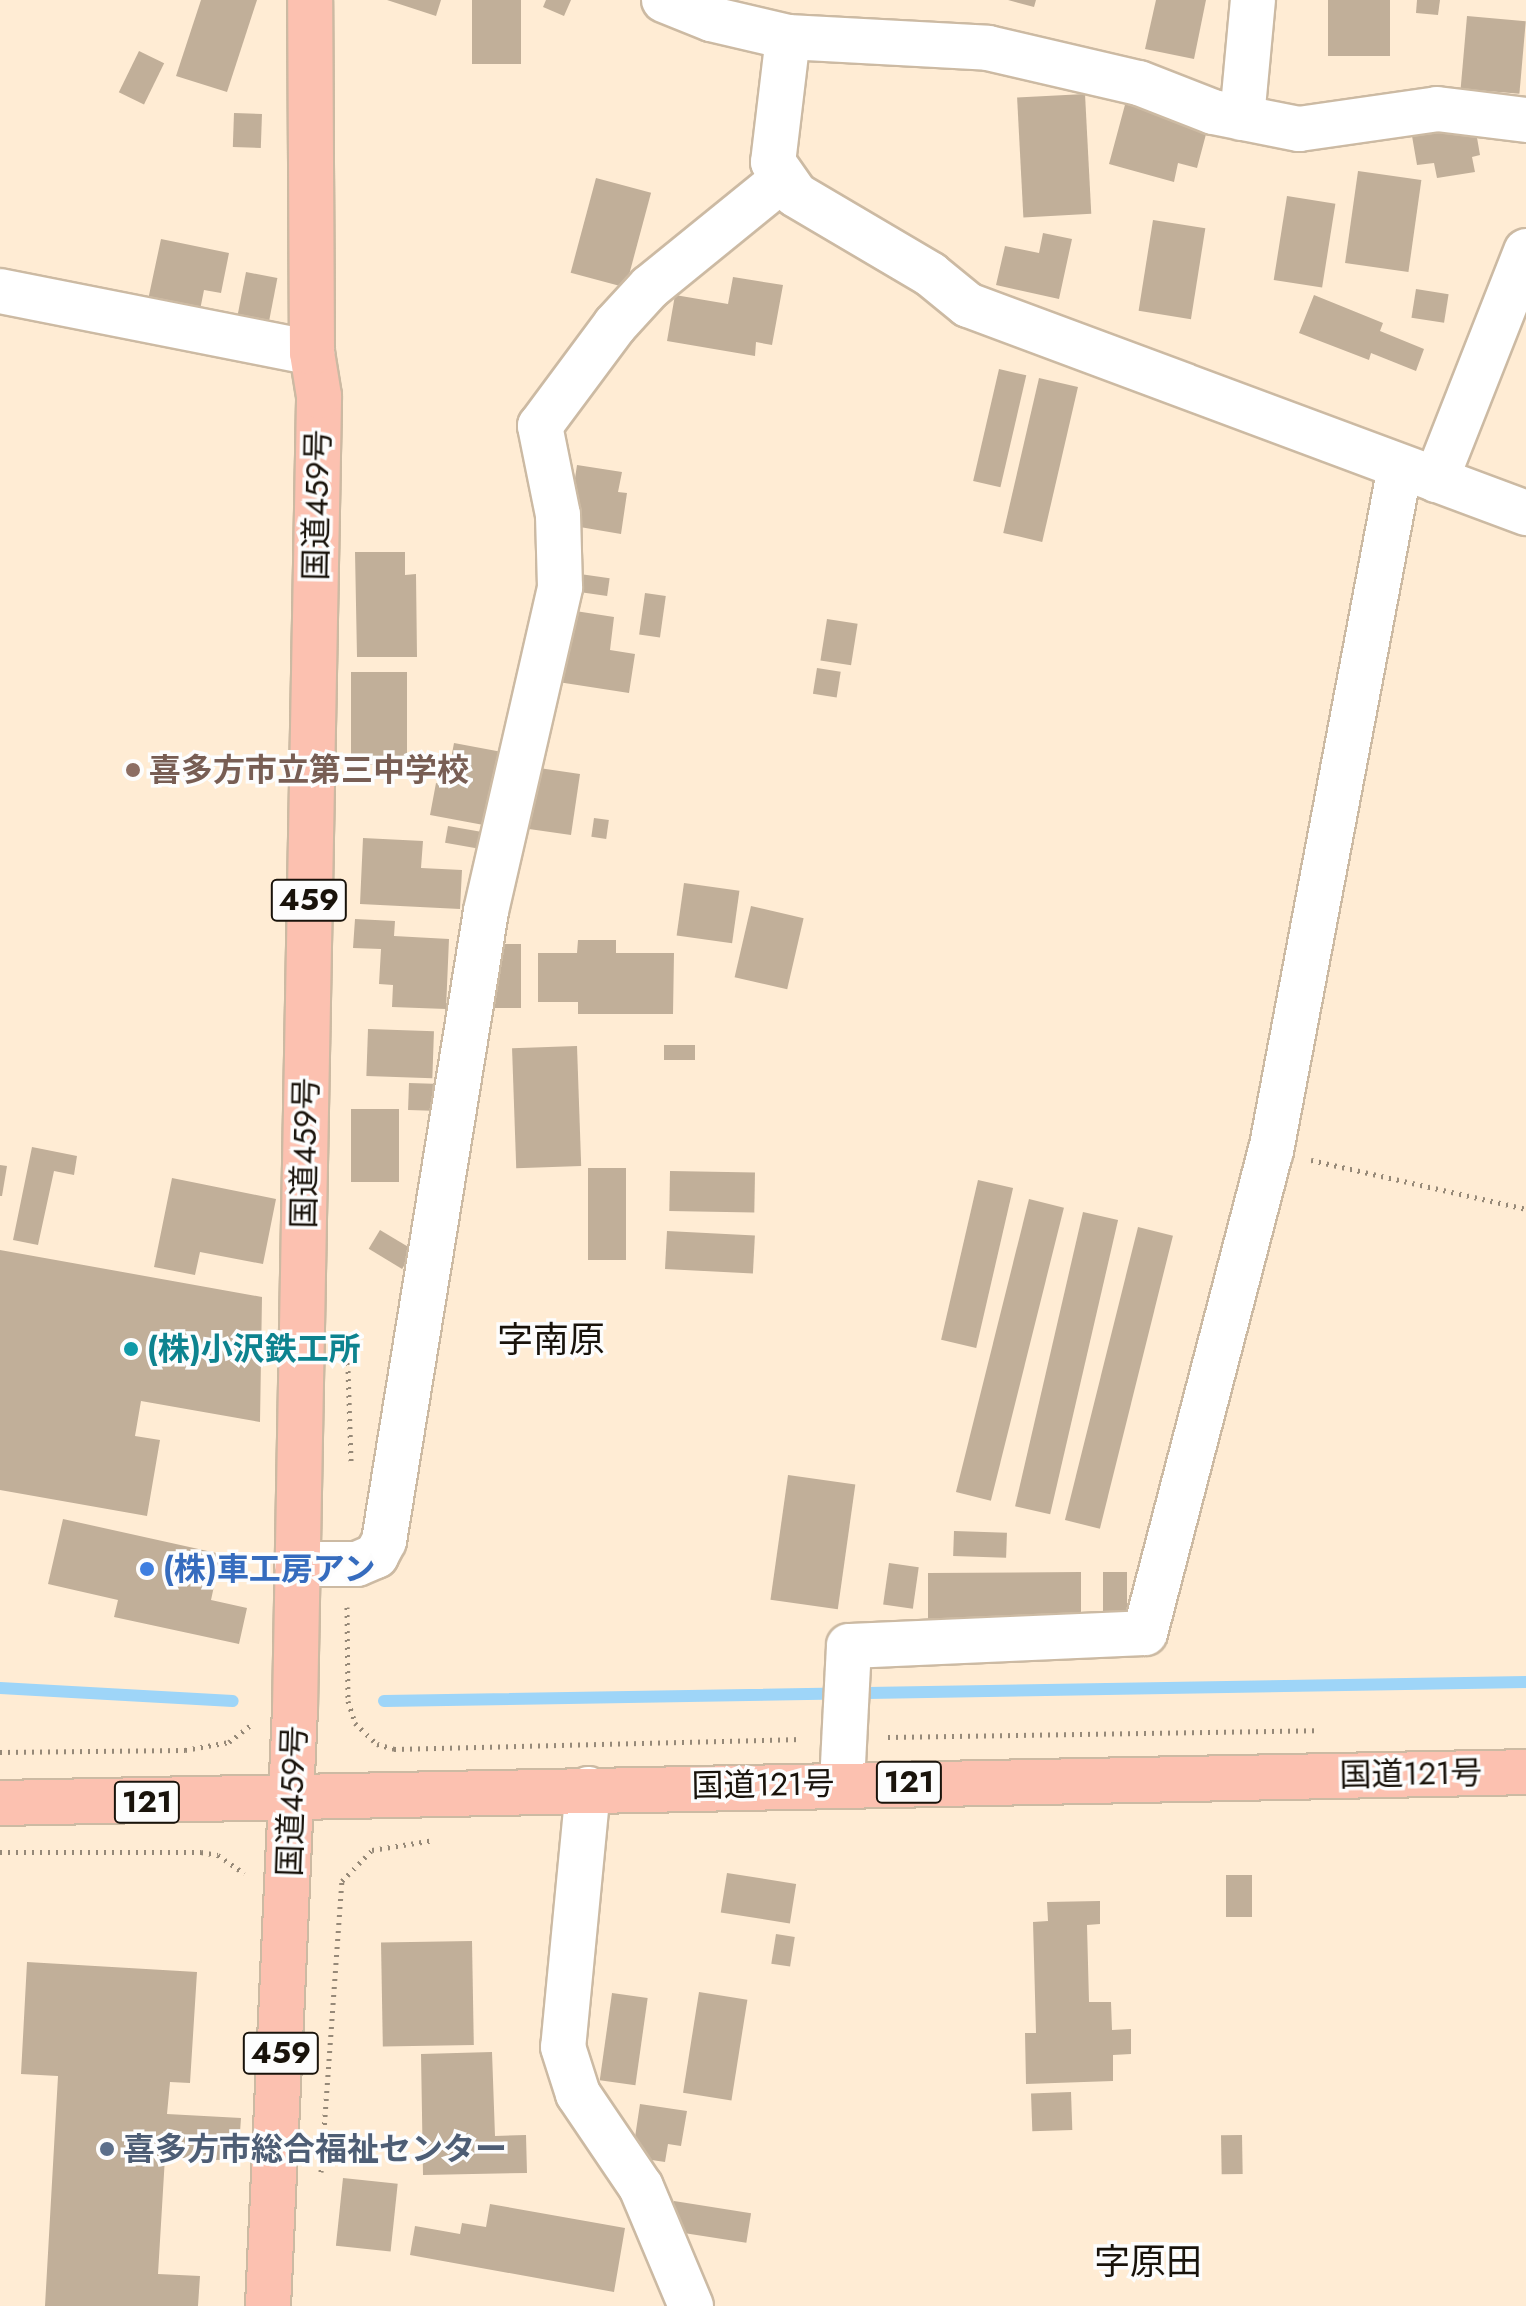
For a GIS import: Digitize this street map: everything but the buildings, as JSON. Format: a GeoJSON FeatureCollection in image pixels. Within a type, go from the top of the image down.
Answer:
{"type":"FeatureCollection","features":[{"type":"Feature","properties":{"kind":"highway","name":"国道459号"},"geometry":{"type":"LineString","coordinates":[[268,2306],[293,1801],[319,396],[312,353],[310,0]]}},
{"type":"Feature","properties":{"kind":"highway","name":"国道121号"},"geometry":{"type":"LineString","coordinates":[[0,1803],[293,1801],[588,1789],[1526,1772]]}},
{"type":"Feature","properties":{"kind":"street"},"geometry":{"type":"LineString","coordinates":[[664,0],[711,19],[788,37],[988,48],[1139,83],[1242,118],[1299,129],[1437,109],[1526,120]]}},
{"type":"Feature","properties":{"kind":"street"},"geometry":{"type":"LineString","coordinates":[[1242,118],[1253,0]]}},
{"type":"Feature","properties":{"kind":"street"},"geometry":{"type":"LineString","coordinates":[[788,37],[773,162],[796,195],[930,274],[968,305],[1526,513]]}},
{"type":"Feature","properties":{"kind":"street"},"geometry":{"type":"LineString","coordinates":[[297,1564],[348,1565],[376,1556],[384,1541],[486,911],[560,587],[558,515],[540,426],[615,325],[679,261],[783,179]]}},
{"type":"Feature","properties":{"kind":"street"},"geometry":{"type":"LineString","coordinates":[[842,1784],[849,1646],[1145,1633],[1271,1151],[1418,474],[1526,251]]}},
{"type":"Feature","properties":{"kind":"street"},"geometry":{"type":"LineString","coordinates":[[0,291],[312,353]]}},
{"type":"Feature","properties":{"kind":"street"},"geometry":{"type":"LineString","coordinates":[[588,1789],[563,2047],[573,2085],[641,2187],[691,2306]]}},
{"type":"Feature","properties":{"kind":"path"},"geometry":{"type":"LineString","coordinates":[[1271,1151],[1526,1209]]}},
{"type":"Feature","properties":{"kind":"path"},"geometry":{"type":"LineString","coordinates":[[346,1324],[351,1474]]}},
{"type":"Feature","properties":{"kind":"path"},"geometry":{"type":"LineString","coordinates":[[348,1565],[348,1701],[355,1723],[377,1744],[394,1749],[1335,1730]]}},
{"type":"Feature","properties":{"kind":"path"},"geometry":{"type":"LineString","coordinates":[[0,1752],[210,1747],[229,1742],[258,1718]]}},
{"type":"Feature","properties":{"kind":"path"},"geometry":{"type":"LineString","coordinates":[[321,2172],[342,1881],[372,1850],[451,1839]]}},
{"type":"Feature","properties":{"kind":"path"},"geometry":{"type":"LineString","coordinates":[[0,1852],[201,1852],[233,1864],[244,1873],[248,1886]]}},
{"type":"Feature","properties":{"kind":"waterway"},"geometry":{"type":"LineString","coordinates":[[384,1701],[1526,1682]]}},
{"type":"Feature","properties":{"kind":"waterway"},"geometry":{"type":"LineString","coordinates":[[0,1688],[233,1701]]}},
{"type":"Feature","properties":{"kind":"place","name":"喜多方市立第三中学校"},"geometry":{"type":"Point","coordinates":[133,770]}},
{"type":"Feature","properties":{"kind":"place","name":"(株)小沢鉄工所"},"geometry":{"type":"Point","coordinates":[131,1349]}},
{"type":"Feature","properties":{"kind":"place","name":"(株)車工房アン"},"geometry":{"type":"Point","coordinates":[147,1569]}},
{"type":"Feature","properties":{"kind":"place","name":"喜多方市総合福祉センター"},"geometry":{"type":"Point","coordinates":[107,2149]}},
{"type":"Feature","properties":{"kind":"district","name":"字南原"},"geometry":{"type":"Point","coordinates":[551,1340]}},
{"type":"Feature","properties":{"kind":"district","name":"字原田"},"geometry":{"type":"Point","coordinates":[1148,2262]}}]}
